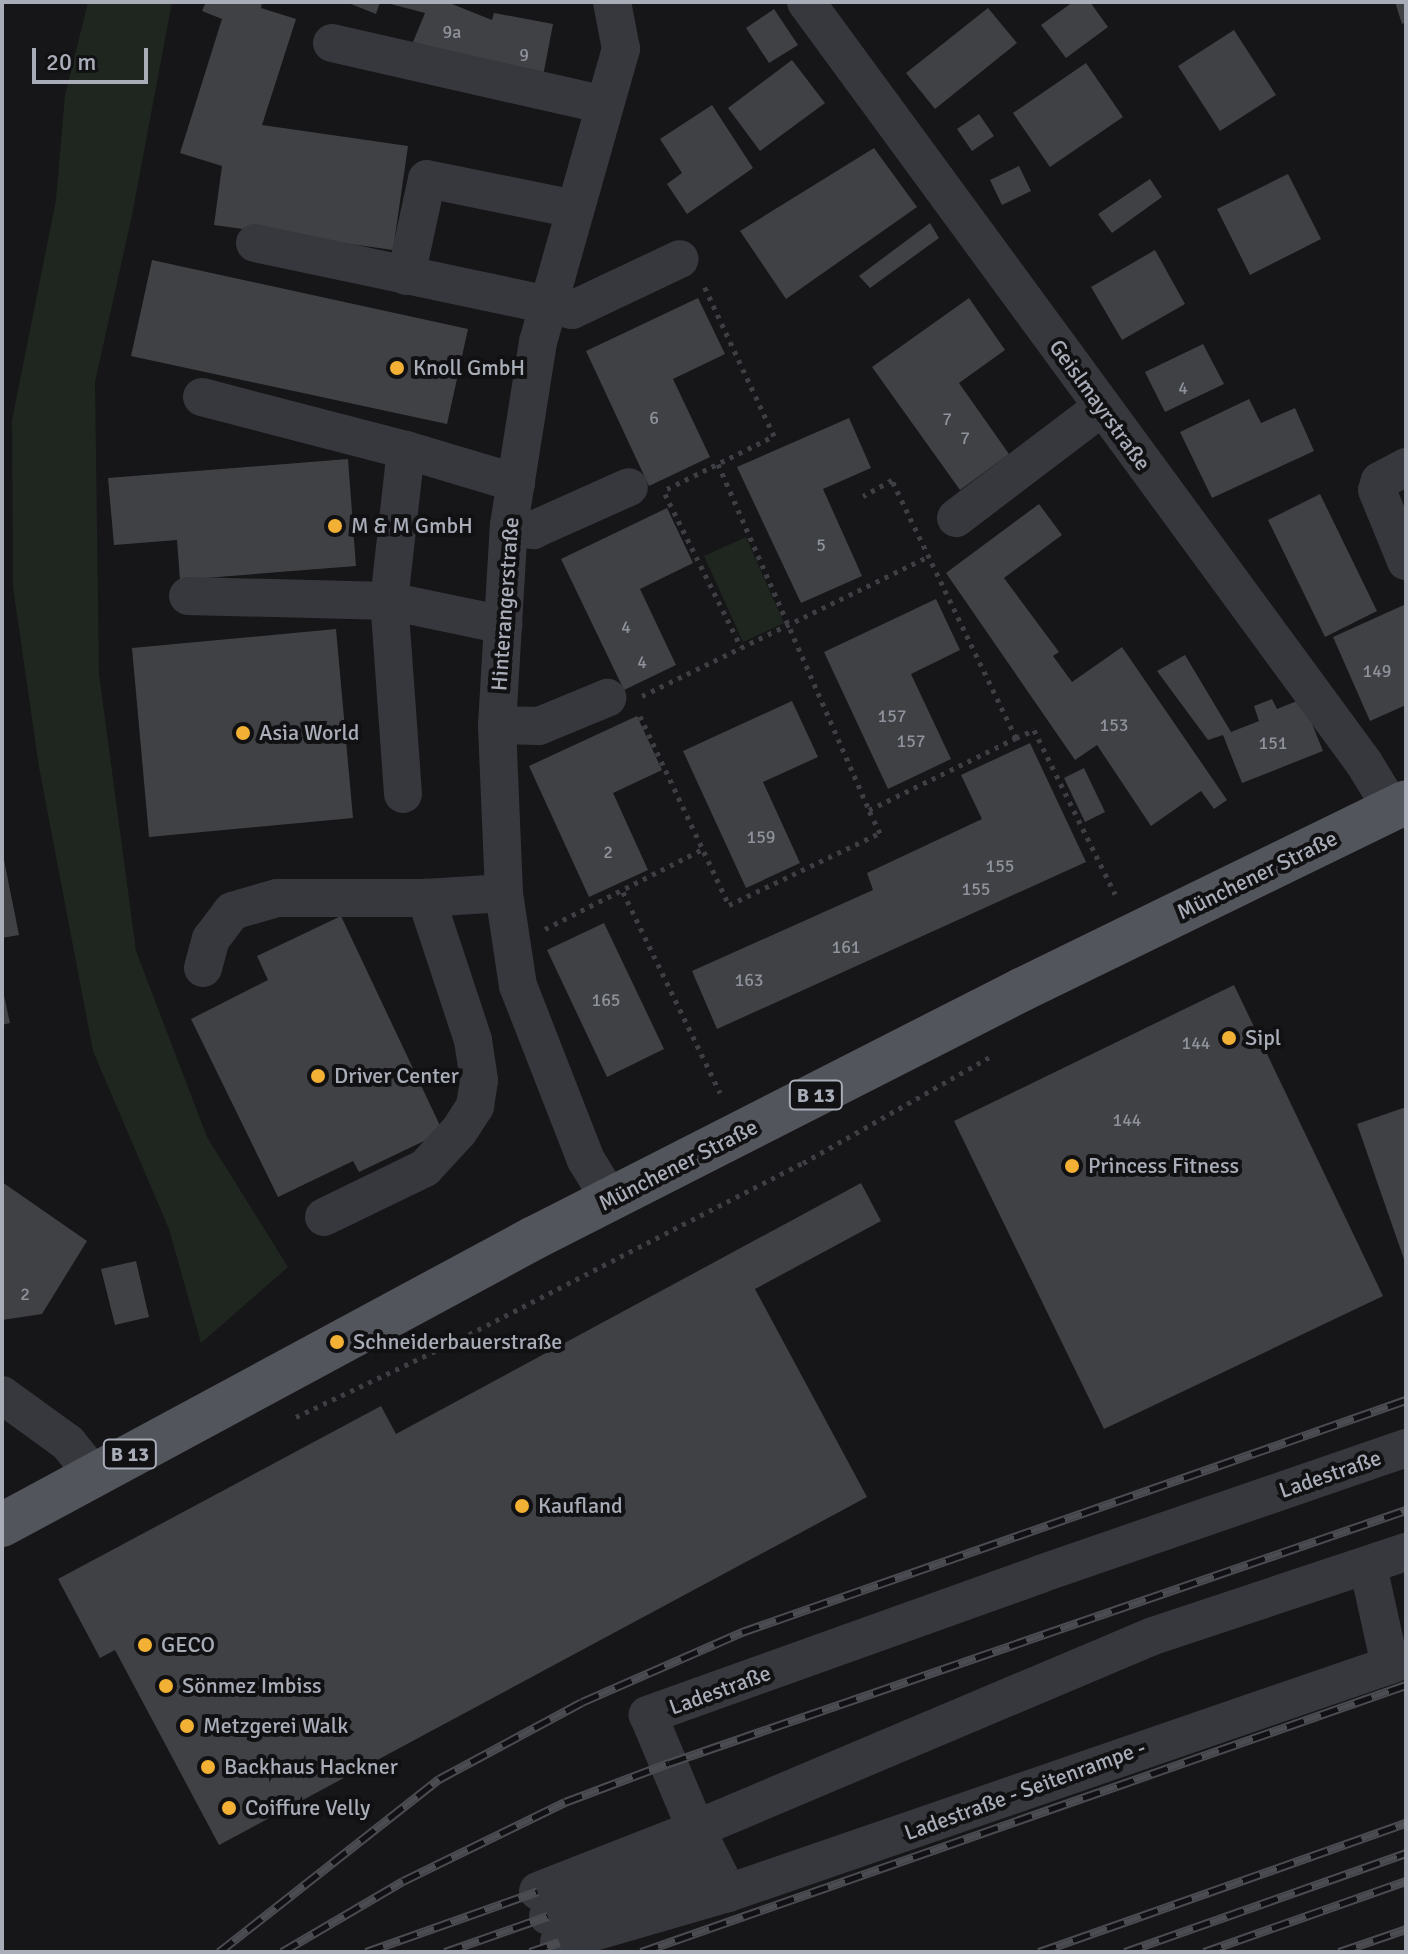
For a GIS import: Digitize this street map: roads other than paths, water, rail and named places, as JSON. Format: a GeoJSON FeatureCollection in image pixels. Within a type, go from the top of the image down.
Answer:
{"type":"FeatureCollection","features":[{"type":"Feature","properties":{"kind":"main road","name":"Münchener Straße"},"geometry":{"type":"LineString","coordinates":[[2,1525],[610,1199],[1021,990],[1399,806]]}},
{"type":"Feature","properties":{"kind":"street","name":"Hinterangerstraße"},"geometry":{"type":"LineString","coordinates":[[610,1199],[586,1160],[518,986],[504,893],[497,725],[509,525],[538,342],[621,49],[612,2]]}},
{"type":"Feature","properties":{"kind":"street","name":"Geislmayrstraße"},"geometry":{"type":"LineString","coordinates":[[806,2],[1364,763],[1399,806]]}},
{"type":"Feature","properties":{"kind":"street"},"geometry":{"type":"LineString","coordinates":[[332,43],[604,105]]}},
{"type":"Feature","properties":{"kind":"street"},"geometry":{"type":"LineString","coordinates":[[406,276],[427,179],[575,209]]}},
{"type":"Feature","properties":{"kind":"street"},"geometry":{"type":"LineString","coordinates":[[255,243],[572,310],[680,259]]}},
{"type":"Feature","properties":{"kind":"street"},"geometry":{"type":"LineString","coordinates":[[202,397],[406,450],[516,483]]}},
{"type":"Feature","properties":{"kind":"street"},"geometry":{"type":"LineString","coordinates":[[956,518],[1102,407]]}},
{"type":"Feature","properties":{"kind":"street"},"geometry":{"type":"LineString","coordinates":[[403,794],[389,601],[406,450]]}},
{"type":"Feature","properties":{"kind":"street"},"geometry":{"type":"LineString","coordinates":[[1406,467],[1380,481],[1377,490],[1406,561]]}},
{"type":"Feature","properties":{"kind":"street"},"geometry":{"type":"LineString","coordinates":[[509,525],[533,530],[646,489]]}},
{"type":"Feature","properties":{"kind":"street"},"geometry":{"type":"LineString","coordinates":[[188,596],[389,601],[504,625]]}},
{"type":"Feature","properties":{"kind":"street"},"geometry":{"type":"LineString","coordinates":[[497,725],[539,726],[620,699]]}},
{"type":"Feature","properties":{"kind":"street"},"geometry":{"type":"LineString","coordinates":[[203,968],[211,939],[232,911],[277,898],[426,898],[504,893]]}},
{"type":"Feature","properties":{"kind":"street"},"geometry":{"type":"LineString","coordinates":[[324,1217],[425,1168],[459,1131],[475,1106],[479,1080],[473,1040],[426,898]]}},
{"type":"Feature","properties":{"kind":"street"},"geometry":{"type":"LineString","coordinates":[[473,1040],[533,1028]]}},
{"type":"Feature","properties":{"kind":"street"},"geometry":{"type":"LineString","coordinates":[[2,1395],[68,1443],[93,1474]]}},
{"type":"Feature","properties":{"kind":"street","name":"Ladestraße"},"geometry":{"type":"LineString","coordinates":[[712,1861],[648,1715],[1041,1574],[1406,1448]]}},
{"type":"Feature","properties":{"kind":"street"},"geometry":{"type":"LineString","coordinates":[[712,1861],[548,1916],[712,1861],[1153,1636],[1406,1552]]}},
{"type":"Feature","properties":{"kind":"street"},"geometry":{"type":"LineString","coordinates":[[1368,1566],[1398,1662]]}},
{"type":"Feature","properties":{"kind":"street","name":"Ladestraße - Seitenrampe -"},"geometry":{"type":"LineString","coordinates":[[712,1861],[1398,1662]]}},
{"type":"Feature","properties":{"kind":"railway"},"geometry":{"type":"LineString","coordinates":[[219,1952],[439,1779],[582,1702],[742,1632],[1406,1400]]}},
{"type":"Feature","properties":{"kind":"railway"},"geometry":{"type":"LineString","coordinates":[[282,1952],[403,1881],[565,1802],[669,1763],[1406,1510]]}},
{"type":"Feature","properties":{"kind":"railway"},"geometry":{"type":"LineString","coordinates":[[641,1952],[1406,1685]]}},
{"type":"Feature","properties":{"kind":"railway"},"geometry":{"type":"LineString","coordinates":[[1039,1952],[1406,1823]]}},
{"type":"Feature","properties":{"kind":"railway"},"geometry":{"type":"LineString","coordinates":[[1125,1952],[1406,1853]]}},
{"type":"Feature","properties":{"kind":"railway"},"geometry":{"type":"LineString","coordinates":[[1204,1952],[1406,1881]]}},
{"type":"Feature","properties":{"kind":"railway"},"geometry":{"type":"LineString","coordinates":[[366,1952],[538,1891]]}},
{"type":"Feature","properties":{"kind":"railway"},"geometry":{"type":"LineString","coordinates":[[445,1952],[548,1916]]}},
{"type":"Feature","properties":{"kind":"railway"},"geometry":{"type":"LineString","coordinates":[[1339,1952],[1406,1929]]}},
{"type":"Feature","properties":{"kind":"railway"},"geometry":{"type":"LineString","coordinates":[[530,1952],[559,1942]]}},
{"type":"Feature","properties":{"kind":"place","name":"Knoll GmbH"},"geometry":{"type":"Point","coordinates":[397,368]}},
{"type":"Feature","properties":{"kind":"place","name":"M & M GmbH"},"geometry":{"type":"Point","coordinates":[335,526]}},
{"type":"Feature","properties":{"kind":"place","name":"Asia World"},"geometry":{"type":"Point","coordinates":[243,733]}},
{"type":"Feature","properties":{"kind":"place","name":"Sipl"},"geometry":{"type":"Point","coordinates":[1229,1038]}},
{"type":"Feature","properties":{"kind":"place","name":"Driver Center"},"geometry":{"type":"Point","coordinates":[318,1076]}},
{"type":"Feature","properties":{"kind":"place","name":"Princess Fitness"},"geometry":{"type":"Point","coordinates":[1072,1166]}},
{"type":"Feature","properties":{"kind":"place","name":"Schneiderbauerstraße"},"geometry":{"type":"Point","coordinates":[337,1342]}},
{"type":"Feature","properties":{"kind":"place","name":"Kaufland"},"geometry":{"type":"Point","coordinates":[522,1506]}},
{"type":"Feature","properties":{"kind":"place","name":"GECO"},"geometry":{"type":"Point","coordinates":[145,1645]}},
{"type":"Feature","properties":{"kind":"place","name":"Sönmez Imbiss"},"geometry":{"type":"Point","coordinates":[166,1686]}},
{"type":"Feature","properties":{"kind":"place","name":"Metzgerei Walk"},"geometry":{"type":"Point","coordinates":[187,1726]}},
{"type":"Feature","properties":{"kind":"place","name":"Backhaus Hackner"},"geometry":{"type":"Point","coordinates":[208,1767]}},
{"type":"Feature","properties":{"kind":"place","name":"Coiffure Velly"},"geometry":{"type":"Point","coordinates":[229,1808]}}]}
